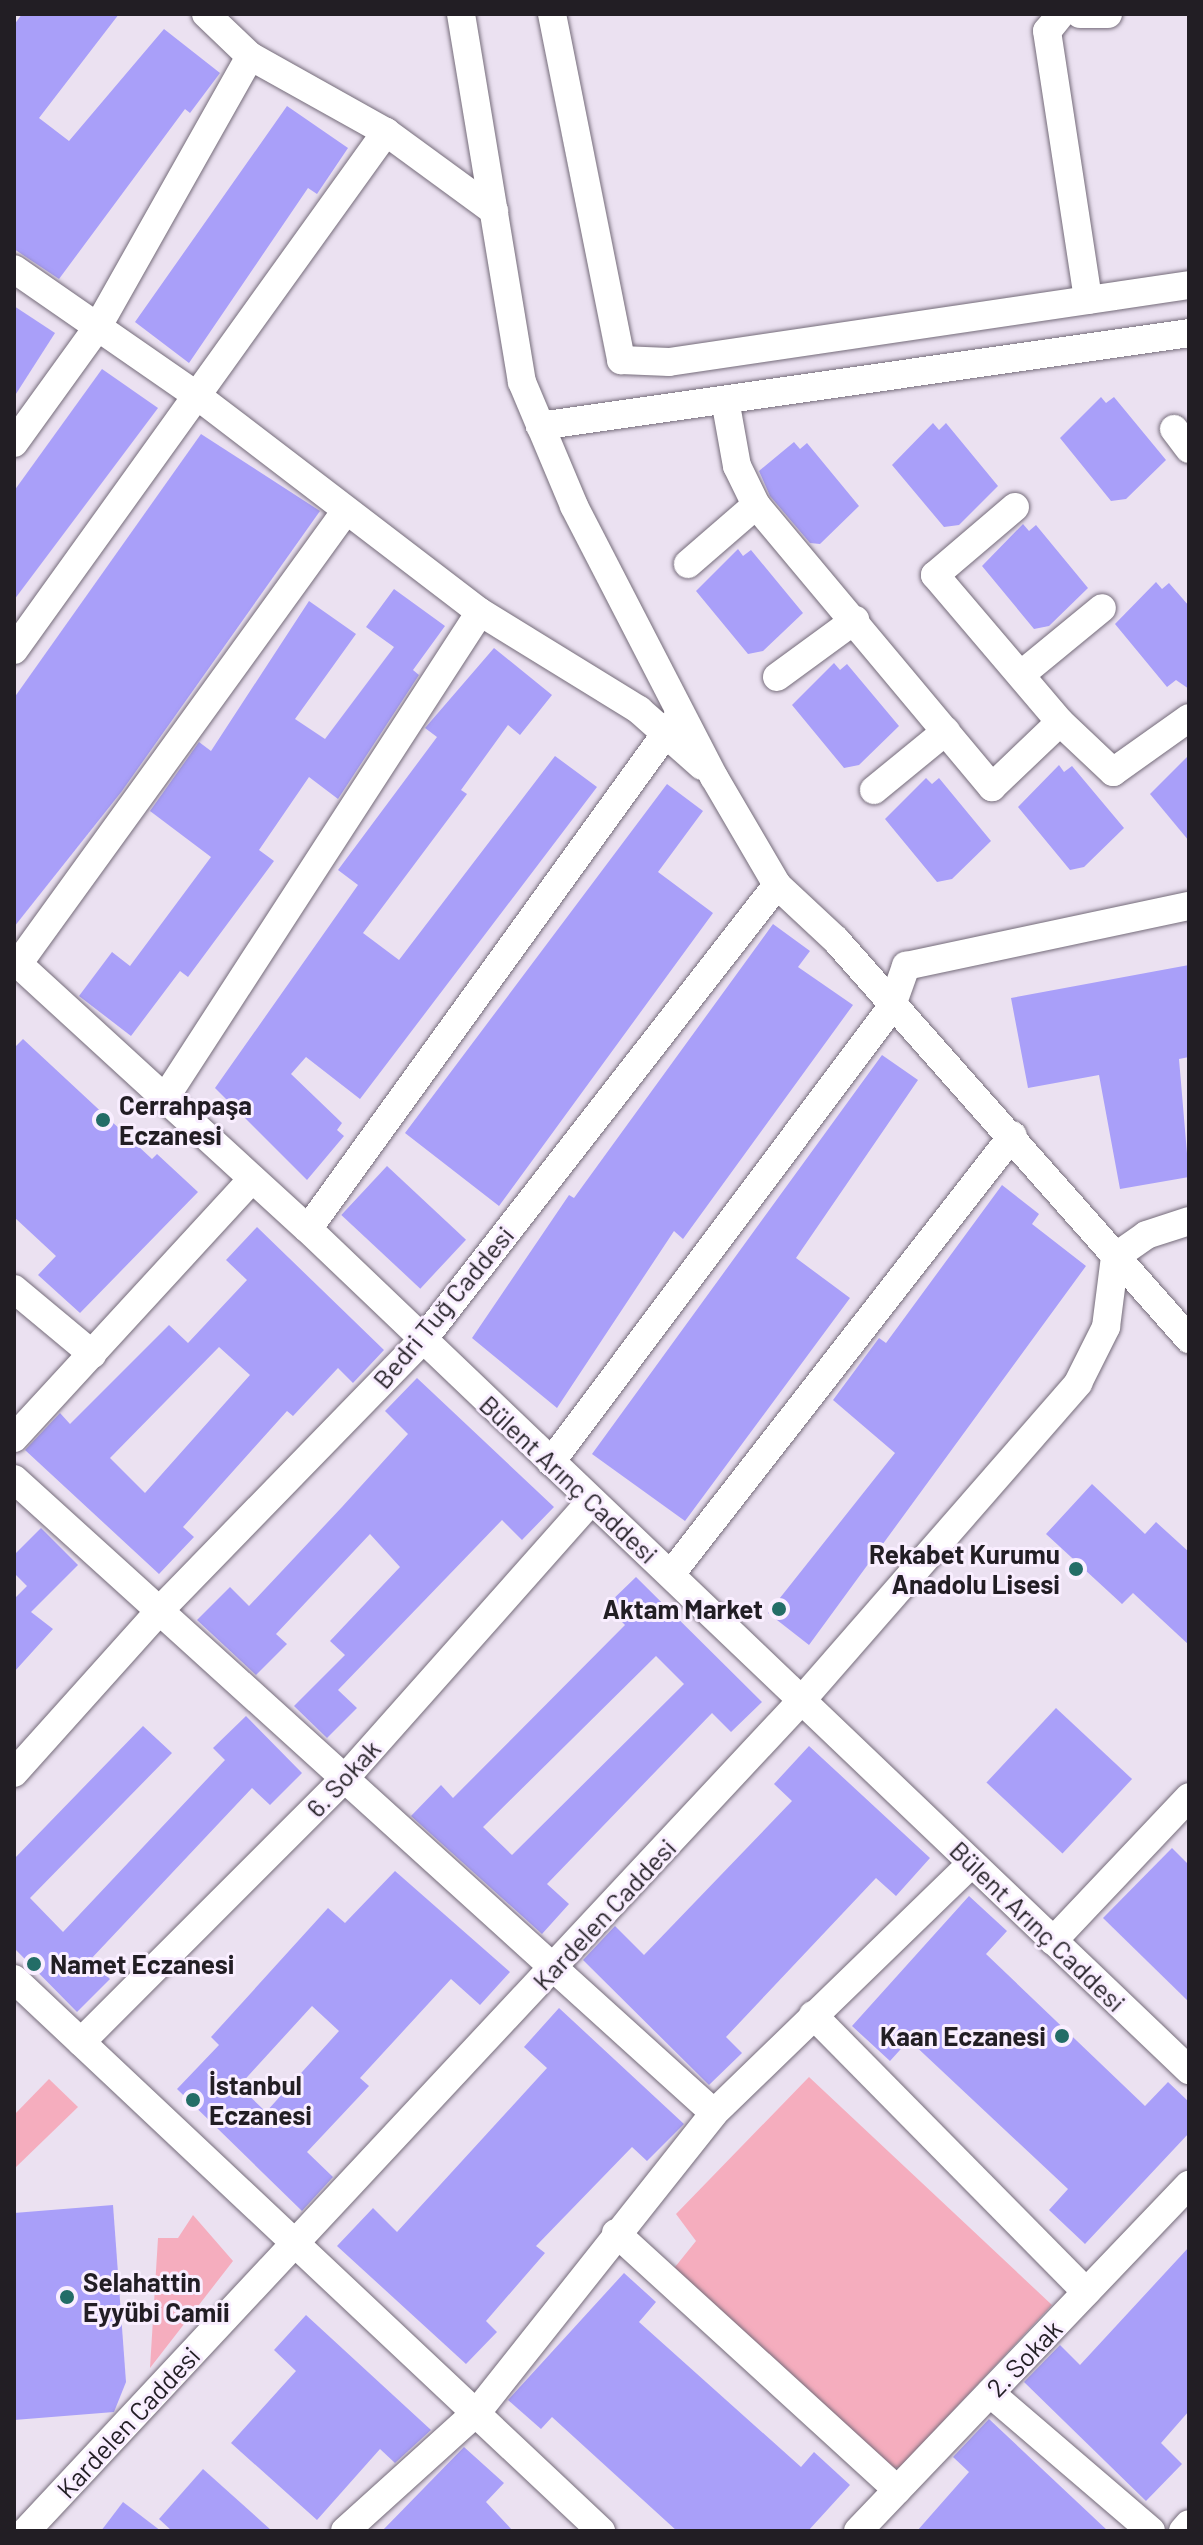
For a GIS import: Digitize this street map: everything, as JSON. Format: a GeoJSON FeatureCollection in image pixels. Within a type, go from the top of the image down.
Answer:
{"type":"FeatureCollection","features":[{"type":"Feature","properties":{"kind":"street"},"geometry":{"type":"LineString","coordinates":[[206,14],[250,56],[386,132],[494,211]]}},
{"type":"Feature","properties":{"kind":"street"},"geometry":{"type":"LineString","coordinates":[[461,14],[522,382],[540,426],[714,777],[777,885],[836,940],[891,1008],[1013,1135],[1115,1257],[1189,1339]]}},
{"type":"Feature","properties":{"kind":"street"},"geometry":{"type":"LineString","coordinates":[[552,14],[621,360],[669,362],[1189,285]]}},
{"type":"Feature","properties":{"kind":"street"},"geometry":{"type":"LineString","coordinates":[[1061,14],[1047,31],[1088,300]]}},
{"type":"Feature","properties":{"kind":"street"},"geometry":{"type":"LineString","coordinates":[[1080,14],[1108,14]]}},
{"type":"Feature","properties":{"kind":"street"},"geometry":{"type":"LineString","coordinates":[[14,443],[97,328],[250,56]]}},
{"type":"Feature","properties":{"kind":"street"},"geometry":{"type":"LineString","coordinates":[[14,650],[200,398],[386,132]]}},
{"type":"Feature","properties":{"kind":"street"},"geometry":{"type":"LineString","coordinates":[[14,269],[200,398],[345,512],[480,612],[639,710],[714,777]]}},
{"type":"Feature","properties":{"kind":"street"},"geometry":{"type":"LineString","coordinates":[[540,426],[726,405],[1189,333]]}},
{"type":"Feature","properties":{"kind":"street"},"geometry":{"type":"LineString","coordinates":[[726,405],[737,466],[756,505],[992,787],[1060,722]]}},
{"type":"Feature","properties":{"kind":"street"},"geometry":{"type":"LineString","coordinates":[[688,564],[756,505]]}},
{"type":"Feature","properties":{"kind":"street"},"geometry":{"type":"LineString","coordinates":[[1015,507],[935,575],[1023,673],[1060,722],[1113,772],[1189,718]]}},
{"type":"Feature","properties":{"kind":"street"},"geometry":{"type":"LineString","coordinates":[[16,962],[345,512]]}},
{"type":"Feature","properties":{"kind":"street"},"geometry":{"type":"LineString","coordinates":[[1023,673],[1102,608]]}},
{"type":"Feature","properties":{"kind":"street"},"geometry":{"type":"LineString","coordinates":[[165,1098],[480,612]]}},
{"type":"Feature","properties":{"kind":"street"},"geometry":{"type":"LineString","coordinates":[[777,677],[855,620]]}},
{"type":"Feature","properties":{"kind":"street"},"geometry":{"type":"LineString","coordinates":[[308,1229],[667,736],[680,711]]}},
{"type":"Feature","properties":{"kind":"street"},"geometry":{"type":"LineString","coordinates":[[874,790],[946,731]]}},
{"type":"Feature","properties":{"kind":"street","name":"Bedri Tuğ Caddesi"},"geometry":{"type":"LineString","coordinates":[[14,1773],[160,1610],[422,1341],[777,885]]}},
{"type":"Feature","properties":{"kind":"street"},"geometry":{"type":"LineString","coordinates":[[551,1462],[891,1008],[906,966],[1189,906]]}},
{"type":"Feature","properties":{"kind":"street","name":"Bülent Arınç Caddesi"},"geometry":{"type":"LineString","coordinates":[[16,962],[308,1229],[1189,2070]]}},
{"type":"Feature","properties":{"kind":"street"},"geometry":{"type":"LineString","coordinates":[[671,1574],[1013,1135]]}},
{"type":"Feature","properties":{"kind":"street"},"geometry":{"type":"LineString","coordinates":[[14,1438],[252,1179]]}},
{"type":"Feature","properties":{"kind":"street"},"geometry":{"type":"LineString","coordinates":[[1115,1257],[1146,1235],[1189,1221]]}},
{"type":"Feature","properties":{"kind":"street","name":"Kardelen Caddesi"},"geometry":{"type":"LineString","coordinates":[[26,2531],[801,1701],[1078,1383],[1106,1327],[1115,1257]]}},
{"type":"Feature","properties":{"kind":"street"},"geometry":{"type":"LineString","coordinates":[[14,1289],[92,1354]]}},
{"type":"Feature","properties":{"kind":"street"},"geometry":{"type":"LineString","coordinates":[[14,1479],[714,2113]]}},
{"type":"Feature","properties":{"kind":"street","name":"6. Sokak"},"geometry":{"type":"LineString","coordinates":[[81,2042],[346,1777],[591,1501]]}},
{"type":"Feature","properties":{"kind":"street"},"geometry":{"type":"LineString","coordinates":[[1053,1941],[1189,1797]]}},
{"type":"Feature","properties":{"kind":"street"},"geometry":{"type":"LineString","coordinates":[[345,2531],[478,2411],[714,2113],[972,1863]]}},
{"type":"Feature","properties":{"kind":"street"},"geometry":{"type":"LineString","coordinates":[[14,1979],[293,2247],[478,2411],[601,2531]]}},
{"type":"Feature","properties":{"kind":"street"},"geometry":{"type":"LineString","coordinates":[[813,2015],[1086,2292]]}},
{"type":"Feature","properties":{"kind":"street","name":"2. Sokak"},"geometry":{"type":"LineString","coordinates":[[858,2531],[1189,2185]]}},
{"type":"Feature","properties":{"kind":"street"},"geometry":{"type":"LineString","coordinates":[[616,2233],[897,2490]]}},
{"type":"Feature","properties":{"kind":"street"},"geometry":{"type":"LineString","coordinates":[[990,2393],[1151,2531]]}},
{"type":"Feature","properties":{"kind":"street"},"geometry":{"type":"LineString","coordinates":[[1183,2531],[1189,2524]]}},
{"type":"Feature","properties":{"kind":"shaded area"},"geometry":{"type":"Polygon","coordinates":[[[809,2077],[1052,2305],[900,2467],[887,2469],[671,2272],[696,2241],[676,2214],[809,2077]]]}},
{"type":"Feature","properties":{"kind":"shaded area"},"geometry":{"type":"Polygon","coordinates":[[[49,2079],[78,2107],[14,2169],[14,2115],[49,2079]]]}},
{"type":"Feature","properties":{"kind":"shaded area"},"geometry":{"type":"Polygon","coordinates":[[[193,2215],[233,2261],[150,2368],[158,2238],[178,2238],[193,2215]]]}},
{"type":"Feature","properties":{"kind":"building"},"geometry":{"type":"Polygon","coordinates":[[[22,14],[119,14],[39,118],[69,141],[164,29],[220,73],[190,113],[185,109],[59,279],[14,249],[14,25],[22,14]]]}},
{"type":"Feature","properties":{"kind":"building"},"geometry":{"type":"Polygon","coordinates":[[[287,106],[348,148],[317,194],[308,188],[189,363],[135,322],[287,106]]]}},
{"type":"Feature","properties":{"kind":"building"},"geometry":{"type":"Polygon","coordinates":[[[14,306],[55,333],[14,397],[14,306]]]}},
{"type":"Feature","properties":{"kind":"building"},"geometry":{"type":"Polygon","coordinates":[[[102,369],[158,408],[14,600],[14,491],[102,369]]]}},
{"type":"Feature","properties":{"kind":"building"},"geometry":{"type":"Polygon","coordinates":[[[1101,397],[1106,403],[1114,397],[1166,460],[1126,499],[1111,501],[1060,438],[1101,397]]]}},
{"type":"Feature","properties":{"kind":"building"},"geometry":{"type":"Polygon","coordinates":[[[933,423],[939,430],[946,423],[998,486],[959,525],[944,527],[892,465],[933,423]]]}},
{"type":"Feature","properties":{"kind":"building"},"geometry":{"type":"Polygon","coordinates":[[[201,434],[320,511],[122,791],[14,927],[14,698],[201,434]]]}},
{"type":"Feature","properties":{"kind":"building"},"geometry":{"type":"Polygon","coordinates":[[[794,442],[800,449],[807,443],[859,506],[820,544],[810,543],[770,496],[759,471],[794,442]]]}},
{"type":"Feature","properties":{"kind":"building"},"geometry":{"type":"Polygon","coordinates":[[[1023,524],[1029,531],[1036,525],[1088,588],[1049,626],[1034,629],[982,566],[1023,524]]]}},
{"type":"Feature","properties":{"kind":"building"},"geometry":{"type":"Polygon","coordinates":[[[738,549],[743,556],[751,550],[803,613],[763,651],[748,654],[696,591],[738,549]]]}},
{"type":"Feature","properties":{"kind":"building"},"geometry":{"type":"Polygon","coordinates":[[[1156,582],[1162,589],[1169,583],[1189,606],[1189,689],[1176,680],[1167,687],[1115,624],[1156,582]]]}},
{"type":"Feature","properties":{"kind":"building"},"geometry":{"type":"Polygon","coordinates":[[[394,589],[445,626],[413,670],[419,675],[338,799],[309,777],[259,850],[274,861],[188,977],[180,971],[131,1036],[79,996],[112,952],[130,966],[211,857],[150,811],[199,742],[211,751],[309,601],[356,634],[295,719],[325,739],[394,647],[366,627],[394,589]]]}},
{"type":"Feature","properties":{"kind":"building"},"geometry":{"type":"Polygon","coordinates":[[[494,648],[552,695],[520,735],[508,725],[461,790],[467,794],[363,933],[399,960],[555,756],[597,787],[360,1099],[306,1057],[291,1074],[342,1123],[337,1130],[344,1136],[307,1180],[215,1088],[358,885],[338,870],[437,737],[425,728],[494,648]]]}},
{"type":"Feature","properties":{"kind":"building"},"geometry":{"type":"Polygon","coordinates":[[[834,663],[840,670],[847,664],[899,726],[859,765],[844,768],[792,705],[834,663]]]}},
{"type":"Feature","properties":{"kind":"building"},"geometry":{"type":"Polygon","coordinates":[[[1189,755],[1189,841],[1150,794],[1189,755]]]}},
{"type":"Feature","properties":{"kind":"building"},"geometry":{"type":"Polygon","coordinates":[[[1059,765],[1064,772],[1072,766],[1124,828],[1084,867],[1070,870],[1018,807],[1059,765]]]}},
{"type":"Feature","properties":{"kind":"building"},"geometry":{"type":"Polygon","coordinates":[[[926,778],[932,784],[939,778],[991,841],[952,879],[937,882],[885,819],[926,778]]]}},
{"type":"Feature","properties":{"kind":"building"},"geometry":{"type":"Polygon","coordinates":[[[667,784],[703,811],[658,872],[713,913],[499,1206],[405,1133],[667,784]]]}},
{"type":"Feature","properties":{"kind":"building"},"geometry":{"type":"Polygon","coordinates":[[[773,924],[810,951],[798,967],[853,1005],[683,1239],[674,1231],[557,1408],[472,1338],[569,1195],[574,1198],[773,924]]]}},
{"type":"Feature","properties":{"kind":"building"},"geometry":{"type":"Polygon","coordinates":[[[1189,965],[1189,1057],[1179,1059],[1189,1177],[1120,1189],[1099,1075],[1028,1088],[1011,998],[1189,965]]]}},
{"type":"Feature","properties":{"kind":"building"},"geometry":{"type":"Polygon","coordinates":[[[23,1039],[152,1159],[157,1154],[198,1192],[80,1313],[38,1275],[56,1256],[14,1217],[14,1048],[23,1039]]]}},
{"type":"Feature","properties":{"kind":"building"},"geometry":{"type":"Polygon","coordinates":[[[882,1055],[918,1080],[796,1258],[850,1298],[685,1521],[592,1454],[882,1055]]]}},
{"type":"Feature","properties":{"kind":"building"},"geometry":{"type":"Polygon","coordinates":[[[387,1166],[466,1240],[420,1289],[341,1215],[387,1166]]]}},
{"type":"Feature","properties":{"kind":"building"},"geometry":{"type":"Polygon","coordinates":[[[1002,1185],[1039,1214],[1032,1224],[1086,1266],[809,1645],[768,1613],[895,1453],[833,1400],[879,1338],[886,1343],[1002,1185]]]}},
{"type":"Feature","properties":{"kind":"building"},"geometry":{"type":"Polygon","coordinates":[[[257,1227],[384,1350],[353,1383],[338,1368],[293,1416],[287,1411],[183,1527],[194,1537],[159,1574],[25,1450],[60,1413],[70,1424],[169,1325],[188,1343],[247,1280],[226,1260],[257,1227]],[[219,1347],[110,1458],[145,1493],[250,1375],[219,1347]]]}},
{"type":"Feature","properties":{"kind":"building"},"geometry":{"type":"Polygon","coordinates":[[[417,1378],[554,1507],[522,1540],[502,1520],[338,1690],[357,1708],[327,1738],[294,1706],[345,1655],[330,1641],[400,1567],[370,1534],[276,1634],[287,1644],[256,1675],[197,1620],[230,1587],[249,1606],[342,1507],[408,1434],[385,1411],[417,1378]]]}},
{"type":"Feature","properties":{"kind":"building"},"geometry":{"type":"Polygon","coordinates":[[[1092,1484],[1145,1534],[1156,1522],[1189,1552],[1189,1645],[1133,1593],[1122,1604],[1046,1534],[1092,1484]]]}},
{"type":"Feature","properties":{"kind":"building"},"geometry":{"type":"Polygon","coordinates":[[[41,1528],[78,1565],[31,1612],[53,1629],[14,1672],[14,1599],[27,1586],[14,1573],[14,1555],[41,1528]]]}},
{"type":"Feature","properties":{"kind":"building"},"geometry":{"type":"Polygon","coordinates":[[[636,1577],[762,1702],[731,1732],[712,1713],[547,1884],[569,1904],[542,1934],[411,1816],[441,1785],[453,1798],[625,1625],[606,1606],[636,1577]],[[656,1656],[483,1827],[512,1855],[684,1684],[656,1656]]]}},
{"type":"Feature","properties":{"kind":"building"},"geometry":{"type":"Polygon","coordinates":[[[1056,1708],[1132,1779],[1062,1854],[986,1783],[1056,1708]]]}},
{"type":"Feature","properties":{"kind":"building"},"geometry":{"type":"Polygon","coordinates":[[[246,1716],[302,1773],[270,1805],[252,1788],[90,1960],[110,1979],[77,2012],[14,1948],[14,1859],[143,1726],[172,1753],[30,1898],[63,1932],[225,1760],[213,1748],[246,1716]]]}},
{"type":"Feature","properties":{"kind":"building"},"geometry":{"type":"Polygon","coordinates":[[[809,1746],[930,1858],[896,1896],[876,1878],[726,2037],[742,2053],[709,2085],[583,1960],[615,1926],[644,1955],[792,1801],[774,1784],[809,1746]]]}},
{"type":"Feature","properties":{"kind":"building"},"geometry":{"type":"Polygon","coordinates":[[[1172,1848],[1189,1865],[1189,2002],[1103,1918],[1172,1848]]]}},
{"type":"Feature","properties":{"kind":"building"},"geometry":{"type":"Polygon","coordinates":[[[395,1871],[510,1972],[480,2005],[451,1979],[360,2078],[369,2086],[307,2152],[333,2177],[302,2211],[177,2089],[219,2045],[211,2037],[328,1908],[345,1923],[395,1871]],[[312,2006],[239,2086],[266,2112],[339,2031],[312,2006]]]}},
{"type":"Feature","properties":{"kind":"building"},"geometry":{"type":"Polygon","coordinates":[[[969,1896],[1007,1931],[986,1954],[1145,2106],[1168,2082],[1189,2102],[1189,2133],[1085,2244],[1049,2210],[1068,2189],[909,2040],[890,2061],[852,2026],[969,1896]]]}},
{"type":"Feature","properties":{"kind":"building"},"geometry":{"type":"Polygon","coordinates":[[[559,2008],[684,2124],[647,2161],[632,2147],[536,2246],[545,2253],[486,2321],[497,2332],[466,2364],[337,2246],[373,2208],[397,2232],[547,2068],[524,2047],[559,2008]]]}},
{"type":"Feature","properties":{"kind":"building","name":"Selahattin Eyyübi Camii"},"geometry":{"type":"Polygon","coordinates":[[[113,2205],[126,2382],[114,2412],[14,2420],[14,2213],[113,2205]]]}},
{"type":"Feature","properties":{"kind":"building"},"geometry":{"type":"Polygon","coordinates":[[[1189,2247],[1189,2411],[1161,2443],[1182,2464],[1146,2501],[1024,2382],[1060,2345],[1080,2365],[1189,2247]]]}},
{"type":"Feature","properties":{"kind":"building"},"geometry":{"type":"Polygon","coordinates":[[[624,2273],[656,2302],[639,2322],[801,2467],[814,2452],[850,2485],[808,2531],[677,2531],[552,2417],[541,2429],[508,2400],[624,2273]]]}},
{"type":"Feature","properties":{"kind":"building"},"geometry":{"type":"Polygon","coordinates":[[[306,2315],[431,2430],[395,2463],[380,2449],[317,2520],[231,2443],[296,2371],[274,2350],[306,2315]]]}},
{"type":"Feature","properties":{"kind":"building"},"geometry":{"type":"Polygon","coordinates":[[[989,2419],[1108,2531],[917,2531],[969,2472],[953,2457],[989,2419]]]}},
{"type":"Feature","properties":{"kind":"building"},"geometry":{"type":"Polygon","coordinates":[[[464,2447],[504,2483],[486,2502],[513,2531],[382,2531],[464,2447]]]}},
{"type":"Feature","properties":{"kind":"building"},"geometry":{"type":"Polygon","coordinates":[[[203,2469],[272,2531],[172,2531],[159,2519],[203,2469]]]}},
{"type":"Feature","properties":{"kind":"building"},"geometry":{"type":"Polygon","coordinates":[[[123,2502],[161,2531],[101,2531],[123,2502]]]}},
{"type":"Feature","properties":{"kind":"place","name":"Cerrahpaşa Eczanesi"},"geometry":{"type":"Point","coordinates":[103,1120]}},
{"type":"Feature","properties":{"kind":"place","name":"Rekabet Kurumu Anadolu Lisesi"},"geometry":{"type":"Point","coordinates":[1076,1569]}},
{"type":"Feature","properties":{"kind":"place","name":"Aktam Market"},"geometry":{"type":"Point","coordinates":[779,1609]}},
{"type":"Feature","properties":{"kind":"place","name":"Namet Eczanesi"},"geometry":{"type":"Point","coordinates":[34,1964]}},
{"type":"Feature","properties":{"kind":"place","name":"Kaan Eczanesi"},"geometry":{"type":"Point","coordinates":[1062,2036]}},
{"type":"Feature","properties":{"kind":"place","name":"İstanbul Eczanesi"},"geometry":{"type":"Point","coordinates":[193,2100]}},
{"type":"Feature","properties":{"kind":"place","name":"Selahattin Eyyübi Camii"},"geometry":{"type":"Point","coordinates":[67,2297]}}]}
